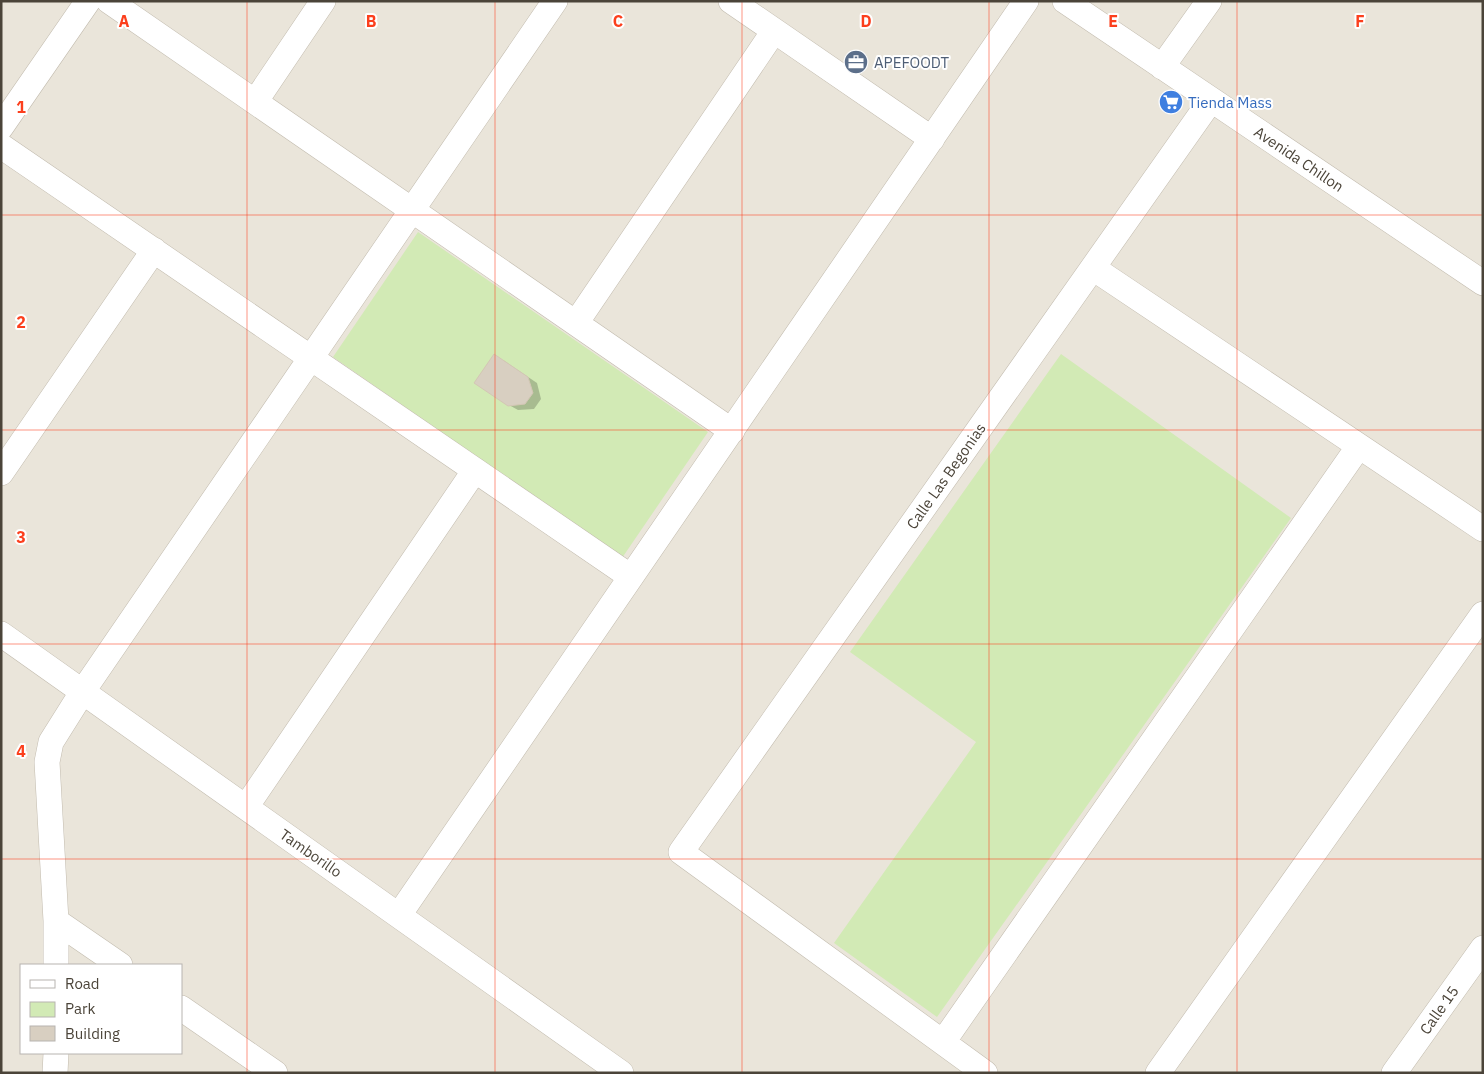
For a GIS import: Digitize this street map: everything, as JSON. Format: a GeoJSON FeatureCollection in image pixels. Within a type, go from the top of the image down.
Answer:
{"type":"FeatureCollection","features":[{"type":"Feature","properties":{"kind":"street"},"geometry":{"type":"LineString","coordinates":[[1,127],[88,1]]}},
{"type":"Feature","properties":{"kind":"street"},"geometry":{"type":"LineString","coordinates":[[109,1],[732,431]]}},
{"type":"Feature","properties":{"kind":"street"},"geometry":{"type":"LineString","coordinates":[[255,102],[323,1]]}},
{"type":"Feature","properties":{"kind":"street"},"geometry":{"type":"LineString","coordinates":[[56,964],[56,921],[47,762],[51,742],[83,691],[555,1]]}},
{"type":"Feature","properties":{"kind":"street"},"geometry":{"type":"LineString","coordinates":[[730,1],[932,139]]}},
{"type":"Feature","properties":{"kind":"street"},"geometry":{"type":"LineString","coordinates":[[399,916],[1026,1]]}},
{"type":"Feature","properties":{"kind":"street","name":"Avenida Chillon"},"geometry":{"type":"LineString","coordinates":[[1065,1],[1483,284]]}},
{"type":"Feature","properties":{"kind":"street"},"geometry":{"type":"LineString","coordinates":[[1162,67],[1209,1]]}},
{"type":"Feature","properties":{"kind":"street"},"geometry":{"type":"LineString","coordinates":[[576,323],[774,31]]}},
{"type":"Feature","properties":{"kind":"street","name":"Calle Las Begonias"},"geometry":{"type":"LineString","coordinates":[[943,1042],[680,852],[1211,100]]}},
{"type":"Feature","properties":{"kind":"street"},"geometry":{"type":"LineString","coordinates":[[1,146],[631,577]]}},
{"type":"Feature","properties":{"kind":"street"},"geometry":{"type":"LineString","coordinates":[[1,474],[154,250]]}},
{"type":"Feature","properties":{"kind":"street"},"geometry":{"type":"LineString","coordinates":[[1093,268],[1483,529]]}},
{"type":"Feature","properties":{"kind":"street"},"geometry":{"type":"LineString","coordinates":[[985,1073],[943,1042],[1359,446]]}},
{"type":"Feature","properties":{"kind":"street"},"geometry":{"type":"LineString","coordinates":[[246,807],[475,470]]}},
{"type":"Feature","properties":{"kind":"street"},"geometry":{"type":"LineString","coordinates":[[1158,1073],[1483,614]]}},
{"type":"Feature","properties":{"kind":"street","name":"Tamborillo"},"geometry":{"type":"LineString","coordinates":[[1,634],[621,1073]]}},
{"type":"Feature","properties":{"kind":"street"},"geometry":{"type":"LineString","coordinates":[[56,921],[119,964]]}},
{"type":"Feature","properties":{"kind":"street","name":"Calle 15"},"geometry":{"type":"LineString","coordinates":[[1394,1073],[1483,948]]}},
{"type":"Feature","properties":{"kind":"street"},"geometry":{"type":"LineString","coordinates":[[182,1009],[275,1073]]}},
{"type":"Feature","properties":{"kind":"street"},"geometry":{"type":"LineString","coordinates":[[55,1073],[56,1054]]}},
{"type":"Feature","properties":{"kind":"shaded area"},"geometry":{"type":"Polygon","coordinates":[[[1,1],[1483,1],[1483,1073],[1,1073],[1,1]]]}},
{"type":"Feature","properties":{"kind":"green space"},"geometry":{"type":"Polygon","coordinates":[[[418,232],[708,432],[622,558],[333,357],[418,232]]]}},
{"type":"Feature","properties":{"kind":"green space"},"geometry":{"type":"Polygon","coordinates":[[[1061,354],[1291,518],[937,1017],[834,943],[976,742],[850,652],[1061,354]]]}},
{"type":"Feature","properties":{"kind":"building"},"geometry":{"type":"Polygon","coordinates":[[[494,354],[528,377],[533,393],[525,404],[508,406],[474,383],[494,354]]]}},
{"type":"Feature","properties":{"kind":"place","name":"APEFOODT"},"geometry":{"type":"Point","coordinates":[856,62]}},
{"type":"Feature","properties":{"kind":"place","name":"Tienda Mass"},"geometry":{"type":"Point","coordinates":[1171,102]}}]}
